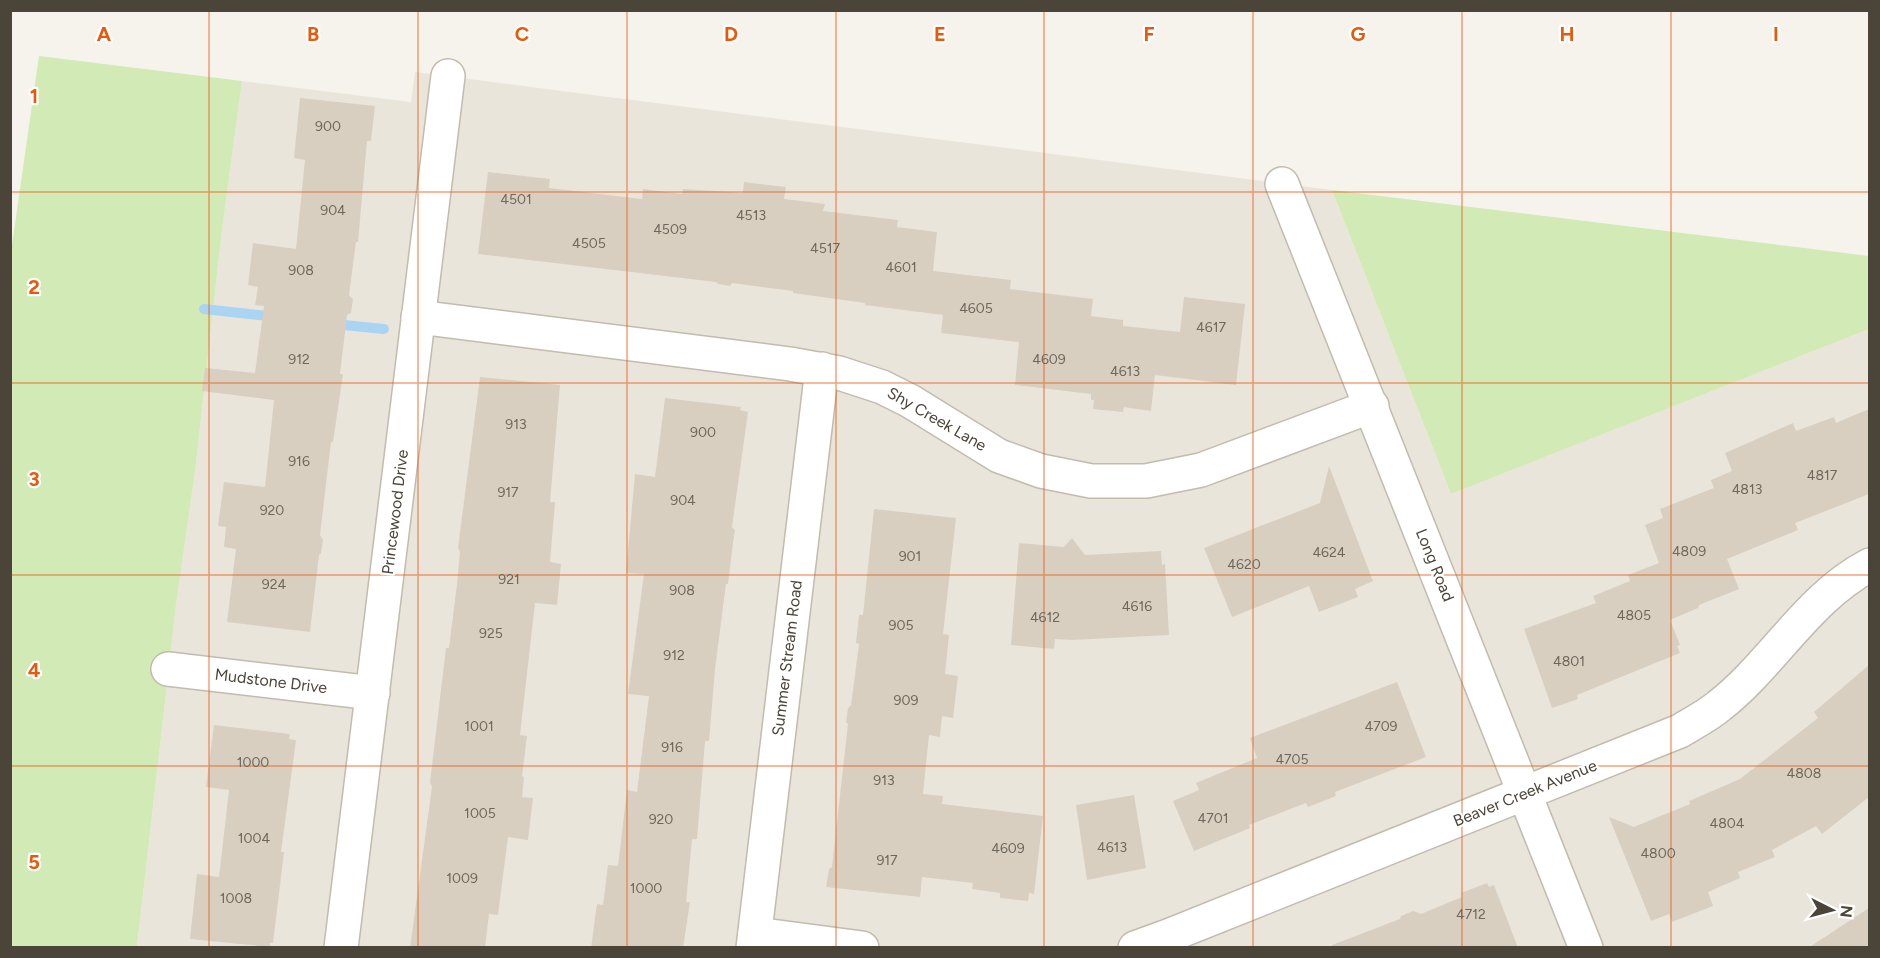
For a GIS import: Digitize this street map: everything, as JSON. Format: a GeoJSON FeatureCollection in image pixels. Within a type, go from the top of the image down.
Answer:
{"type":"FeatureCollection","features":[{"type":"Feature","properties":{"kind":"street","name":"Princewood Drive"},"geometry":{"type":"LineString","coordinates":[[341,948],[448,76]]}},
{"type":"Feature","properties":{"kind":"street","name":"Long Road"},"geometry":{"type":"LineString","coordinates":[[1282,184],[1586,948]]}},
{"type":"Feature","properties":{"kind":"street","name":"Shy Creek Lane"},"geometry":{"type":"LineString","coordinates":[[418,317],[822,369],[896,393],[981,445],[1019,464],[1061,476],[1091,481],[1146,481],[1201,470],[1372,406]]}},
{"type":"Feature","properties":{"kind":"street","name":"Summer Stream Road"},"geometry":{"type":"LineString","coordinates":[[754,941],[822,369]]}},
{"type":"Feature","properties":{"kind":"street","name":"Beaver Creek Avenue"},"geometry":{"type":"LineString","coordinates":[[1135,948],[1680,730],[1719,707],[1820,603],[1869,565]]}},
{"type":"Feature","properties":{"kind":"street","name":"Mudstone Drive"},"geometry":{"type":"LineString","coordinates":[[168,669],[373,693]]}},
{"type":"Feature","properties":{"kind":"street"},"geometry":{"type":"LineString","coordinates":[[754,941],[862,948]]}},
{"type":"Feature","properties":{"kind":"shaded area"},"geometry":{"type":"Polygon","coordinates":[[[415,72],[1332,190],[1451,494],[1869,329],[1869,947],[137,948],[176,605],[195,472],[222,230],[242,81],[411,102],[415,72]]]}},
{"type":"Feature","properties":{"kind":"green space"},"geometry":{"type":"Polygon","coordinates":[[[39,56],[242,81],[222,230],[195,472],[176,605],[137,947],[11,948],[10,259],[39,56]]]}},
{"type":"Feature","properties":{"kind":"green space"},"geometry":{"type":"Polygon","coordinates":[[[1332,190],[1869,256],[1869,329],[1451,494],[1332,190]]]}},
{"type":"Feature","properties":{"kind":"building"},"geometry":{"type":"Polygon","coordinates":[[[300,98],[375,106],[371,141],[367,141],[358,242],[356,242],[349,295],[353,299],[351,313],[347,315],[340,374],[343,374],[333,442],[331,442],[320,535],[323,540],[319,555],[310,632],[227,622],[236,549],[224,547],[226,527],[218,526],[224,482],[265,487],[274,400],[202,391],[205,368],[255,373],[264,306],[255,305],[258,287],[248,285],[253,243],[296,249],[305,160],[294,158],[300,98]]]}},
{"type":"Feature","properties":{"kind":"building"},"geometry":{"type":"Polygon","coordinates":[[[488,172],[550,179],[549,188],[642,199],[643,189],[682,194],[683,189],[743,193],[744,182],[786,187],[784,199],[825,204],[823,211],[898,220],[897,227],[937,232],[933,271],[1011,280],[1010,289],[1093,299],[1091,316],[1123,320],[1123,326],[1180,332],[1184,297],[1245,304],[1236,385],[1155,375],[1151,411],[1124,407],[1123,412],[1093,409],[1094,400],[1091,400],[1091,394],[1015,385],[1019,342],[941,333],[943,315],[865,305],[865,303],[793,293],[793,291],[732,283],[730,286],[716,282],[478,254],[488,172]]]}},
{"type":"Feature","properties":{"kind":"building"},"geometry":{"type":"Polygon","coordinates":[[[480,377],[560,385],[550,502],[555,502],[550,562],[561,564],[557,605],[535,603],[520,735],[527,736],[522,797],[533,798],[528,840],[508,837],[498,915],[489,914],[485,948],[410,948],[432,787],[430,782],[446,648],[449,648],[457,584],[460,552],[458,548],[480,377]]]}},
{"type":"Feature","properties":{"kind":"building"},"geometry":{"type":"Polygon","coordinates":[[[665,398],[741,407],[740,410],[748,412],[732,527],[735,530],[715,669],[709,741],[705,741],[697,839],[692,839],[686,902],[690,902],[683,948],[591,948],[597,904],[603,905],[608,865],[618,866],[627,790],[637,792],[649,696],[628,694],[644,574],[626,573],[635,474],[655,477],[665,398]]]}},
{"type":"Feature","properties":{"kind":"building"},"geometry":{"type":"Polygon","coordinates":[[[1869,409],[1869,494],[1795,523],[1798,530],[1727,559],[1739,589],[1670,620],[1680,645],[1677,646],[1680,653],[1577,695],[1578,699],[1552,708],[1524,629],[1596,603],[1593,596],[1630,581],[1628,575],[1659,563],[1645,525],[1663,518],[1660,509],[1714,488],[1711,480],[1732,471],[1725,453],[1793,423],[1796,431],[1834,417],[1836,423],[1869,409]]]}},
{"type":"Feature","properties":{"kind":"building"},"geometry":{"type":"Polygon","coordinates":[[[1329,466],[1373,581],[1355,589],[1358,597],[1319,612],[1309,586],[1232,617],[1204,548],[1320,503],[1329,466]]]}},
{"type":"Feature","properties":{"kind":"building"},"geometry":{"type":"Polygon","coordinates":[[[874,509],[956,518],[943,634],[949,635],[945,674],[958,676],[953,718],[942,716],[940,737],[929,735],[923,794],[943,796],[942,804],[1043,816],[1034,894],[1029,893],[1028,901],[1000,898],[1000,893],[972,889],[973,883],[922,877],[920,897],[826,887],[829,869],[832,867],[848,724],[846,722],[848,708],[851,705],[859,644],[856,643],[859,615],[863,615],[874,509]]]}},
{"type":"Feature","properties":{"kind":"building"},"geometry":{"type":"Polygon","coordinates":[[[1072,538],[1085,555],[1161,551],[1162,565],[1165,564],[1169,635],[1055,639],[1054,649],[1011,645],[1019,543],[1064,547],[1072,538]]]}},
{"type":"Feature","properties":{"kind":"building"},"geometry":{"type":"Polygon","coordinates":[[[1869,665],[1869,797],[1822,834],[1816,826],[1772,850],[1775,857],[1738,872],[1740,878],[1708,892],[1713,906],[1672,922],[1669,914],[1651,921],[1609,817],[1634,827],[1690,804],[1689,801],[1740,779],[1818,718],[1814,712],[1869,665]]]}},
{"type":"Feature","properties":{"kind":"building"},"geometry":{"type":"Polygon","coordinates":[[[1397,682],[1426,757],[1335,792],[1336,796],[1308,807],[1306,803],[1249,825],[1250,828],[1194,851],[1173,801],[1199,790],[1196,783],[1257,758],[1250,738],[1397,682]]]}},
{"type":"Feature","properties":{"kind":"building"},"geometry":{"type":"Polygon","coordinates":[[[214,725],[290,734],[289,739],[296,740],[281,852],[284,852],[273,943],[270,943],[270,947],[190,939],[197,874],[219,877],[229,790],[206,787],[214,725]]]}},
{"type":"Feature","properties":{"kind":"building"},"geometry":{"type":"Polygon","coordinates":[[[1134,795],[1146,868],[1087,880],[1076,805],[1134,795]]]}},
{"type":"Feature","properties":{"kind":"building"},"geometry":{"type":"Polygon","coordinates":[[[1487,883],[1489,887],[1494,885],[1518,948],[1332,948],[1332,945],[1400,919],[1401,916],[1413,911],[1421,914],[1462,897],[1461,893],[1487,883]]]}},
{"type":"Feature","properties":{"kind":"building"},"geometry":{"type":"Polygon","coordinates":[[[1869,908],[1869,948],[1808,948],[1869,908]]]}},
{"type":"Feature","properties":{"kind":"waterway"},"geometry":{"type":"LineString","coordinates":[[204,309],[276,317]]}},
{"type":"Feature","properties":{"kind":"waterway"},"geometry":{"type":"LineString","coordinates":[[333,324],[384,329]]}}]}
